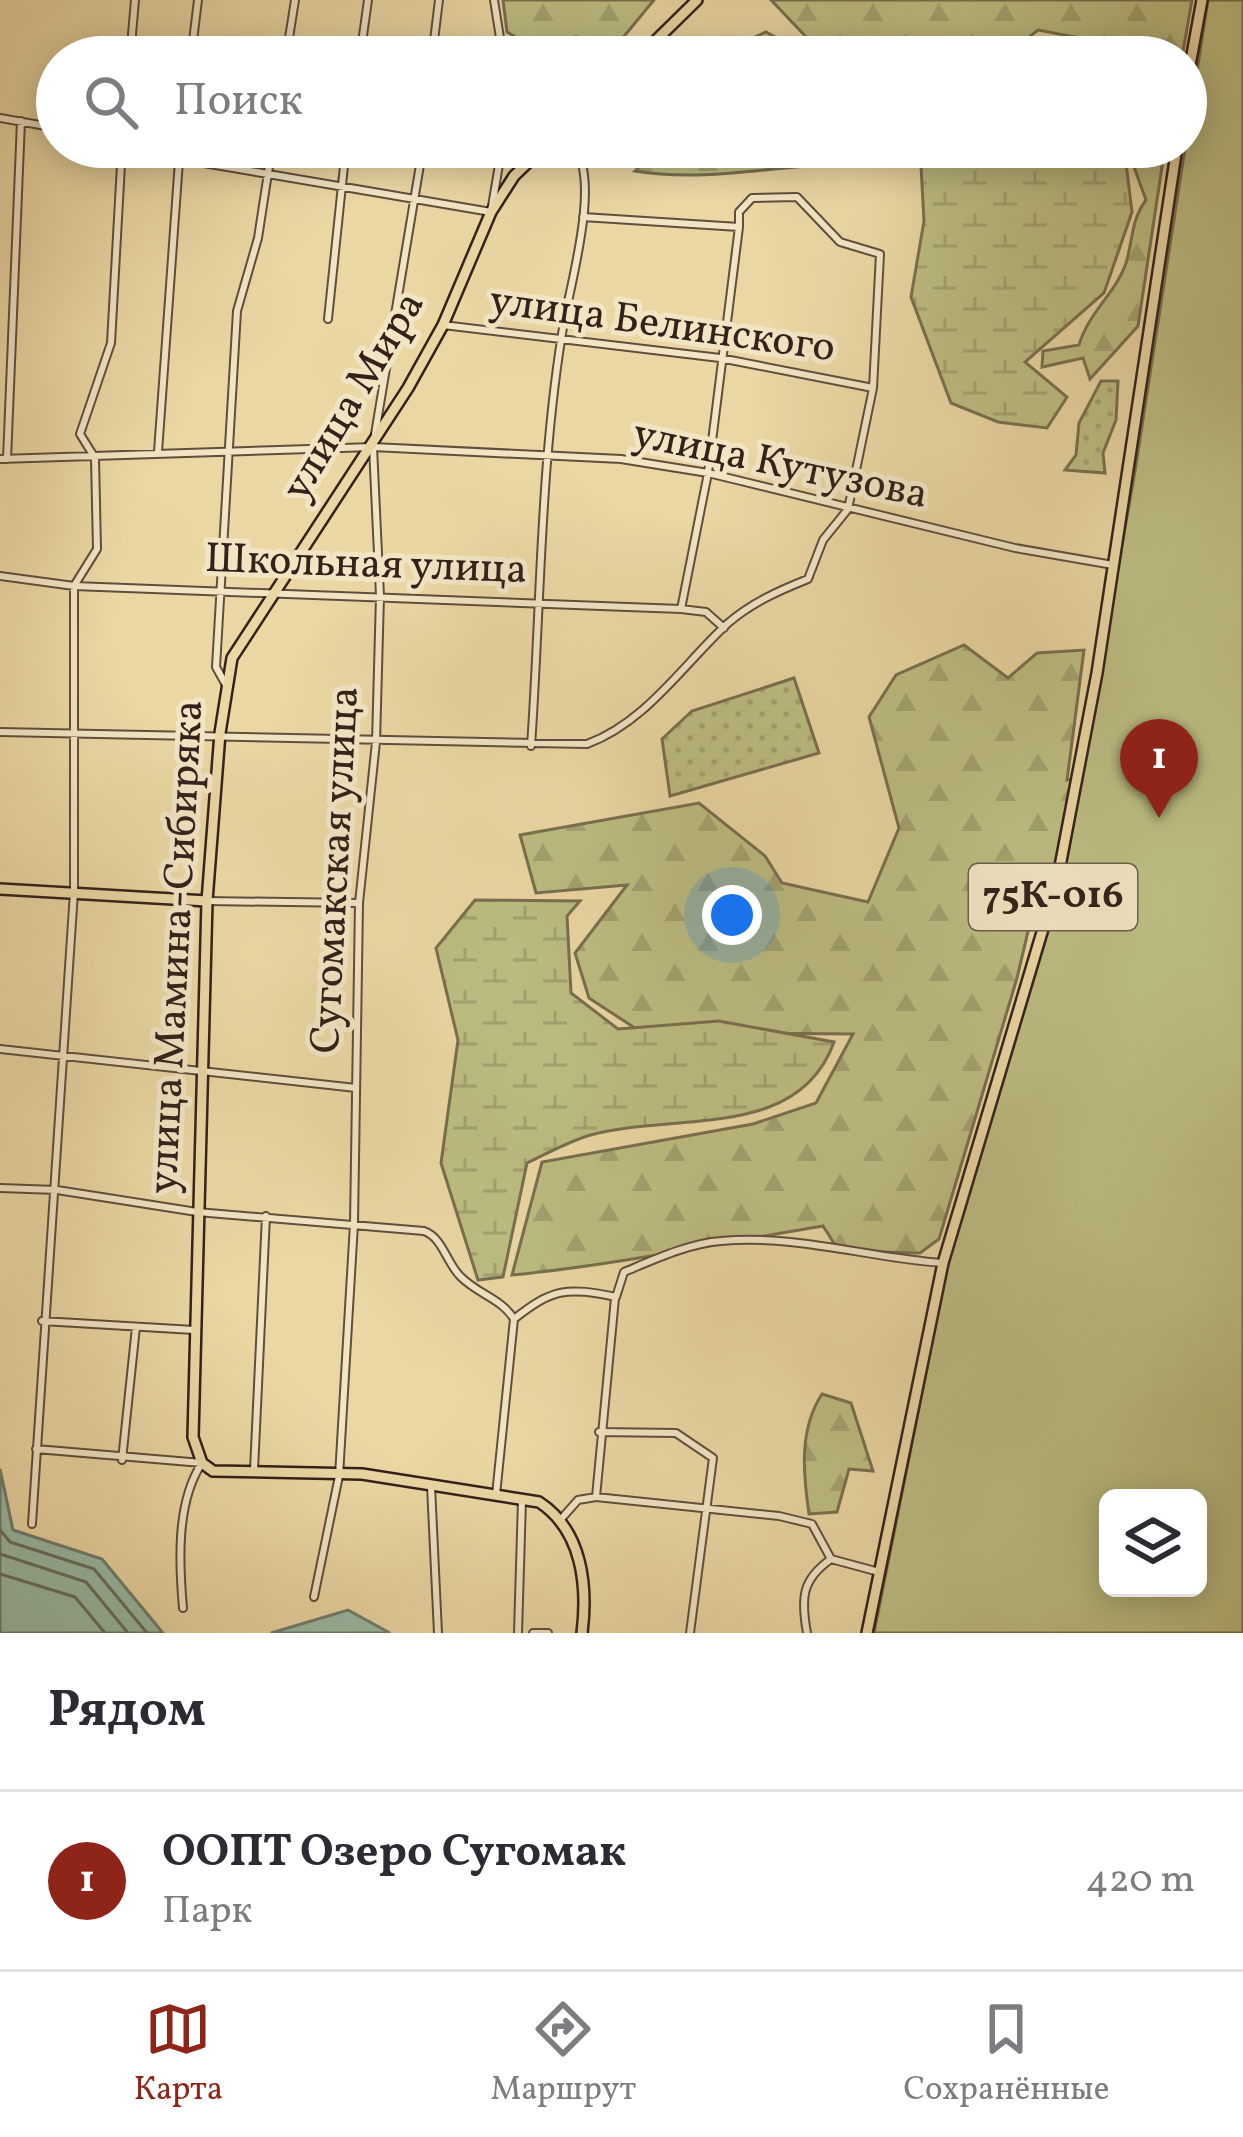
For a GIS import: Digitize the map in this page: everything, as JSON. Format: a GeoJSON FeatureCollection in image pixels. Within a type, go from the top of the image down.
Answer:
{"type":"FeatureCollection","features":[{"type":"Feature","properties":{"kind":"main road"},"geometry":{"type":"LineString","coordinates":[[660,36],[697,0]]}},
{"type":"Feature","properties":{"kind":"main road"},"geometry":{"type":"LineString","coordinates":[[1195,36],[1202,0]]}},
{"type":"Feature","properties":{"kind":"main road","name":"улица Мира"},"geometry":{"type":"LineString","coordinates":[[226,685],[238,643],[336,492],[373,447],[443,325],[491,212],[522,168]]}},
{"type":"Feature","properties":{"kind":"main road","name":"75К-016"},"geometry":{"type":"LineString","coordinates":[[867,1633],[943,1263],[1057,883],[1113,565],[1174,168]]}},
{"type":"Feature","properties":{"kind":"main road","name":"улица Мамина-Сибиряка"},"geometry":{"type":"LineString","coordinates":[[202,1463],[193,1437],[197,1212],[206,1069],[207,901],[226,685]]}},
{"type":"Feature","properties":{"kind":"main road"},"geometry":{"type":"LineString","coordinates":[[0,889],[207,901]]}},
{"type":"Feature","properties":{"kind":"main road"},"geometry":{"type":"LineString","coordinates":[[202,1463],[214,1471],[253,1476],[339,1475],[430,1482],[539,1502],[562,1518],[584,1582],[582,1633]]}},
{"type":"Feature","properties":{"kind":"street"},"geometry":{"type":"LineString","coordinates":[[132,36],[135,0]]}},
{"type":"Feature","properties":{"kind":"street"},"geometry":{"type":"LineString","coordinates":[[194,36],[198,0]]}},
{"type":"Feature","properties":{"kind":"street"},"geometry":{"type":"LineString","coordinates":[[289,36],[295,0]]}},
{"type":"Feature","properties":{"kind":"street"},"geometry":{"type":"LineString","coordinates":[[363,36],[368,0]]}},
{"type":"Feature","properties":{"kind":"street"},"geometry":{"type":"LineString","coordinates":[[435,36],[439,0]]}},
{"type":"Feature","properties":{"kind":"street"},"geometry":{"type":"LineString","coordinates":[[494,0],[499,36]]}},
{"type":"Feature","properties":{"kind":"street"},"geometry":{"type":"LineString","coordinates":[[0,118],[36,124]]}},
{"type":"Feature","properties":{"kind":"street"},"geometry":{"type":"LineString","coordinates":[[3,459],[21,121]]}},
{"type":"Feature","properties":{"kind":"street"},"geometry":{"type":"LineString","coordinates":[[32,1524],[74,892],[78,730],[74,586],[97,549],[95,458],[80,434],[111,343],[120,168]]}},
{"type":"Feature","properties":{"kind":"street"},"geometry":{"type":"LineString","coordinates":[[158,452],[178,168]]}},
{"type":"Feature","properties":{"kind":"street"},"geometry":{"type":"LineString","coordinates":[[238,168],[491,212],[498,168]]}},
{"type":"Feature","properties":{"kind":"street","name":"улица Мамина-Сибиряка"},"geometry":{"type":"LineString","coordinates":[[226,685],[216,667],[237,311],[259,238],[269,168]]}},
{"type":"Feature","properties":{"kind":"street"},"geometry":{"type":"LineString","coordinates":[[328,319],[343,168]]}},
{"type":"Feature","properties":{"kind":"street","name":"Сугомакская улица"},"geometry":{"type":"LineString","coordinates":[[314,1598],[339,1475],[354,1224],[359,903],[376,742],[380,596],[373,447],[419,168]]}},
{"type":"Feature","properties":{"kind":"street"},"geometry":{"type":"LineString","coordinates":[[531,746],[548,458],[561,340],[583,217],[582,168]]}},
{"type":"Feature","properties":{"kind":"street"},"geometry":{"type":"LineString","coordinates":[[0,732],[220,733],[531,746],[587,744],[615,733],[724,628],[763,597],[808,579],[824,540],[848,509],[873,388],[880,254],[840,242],[797,197],[752,198],[739,212],[708,473],[681,609]]}},
{"type":"Feature","properties":{"kind":"street"},"geometry":{"type":"LineString","coordinates":[[583,217],[739,227]]}},
{"type":"Feature","properties":{"kind":"street","name":"улица Белинского"},"geometry":{"type":"LineString","coordinates":[[443,325],[720,358],[873,388]]}},
{"type":"Feature","properties":{"kind":"street","name":"улица Кутузова"},"geometry":{"type":"LineString","coordinates":[[3,459],[373,447],[621,459],[708,473],[848,509],[1113,565]]}},
{"type":"Feature","properties":{"kind":"street","name":"Школьная улица"},"geometry":{"type":"LineString","coordinates":[[0,576],[74,586],[681,609],[706,611],[724,628]]}},
{"type":"Feature","properties":{"kind":"street"},"geometry":{"type":"LineString","coordinates":[[207,901],[359,903]]}},
{"type":"Feature","properties":{"kind":"street"},"geometry":{"type":"LineString","coordinates":[[0,1049],[356,1088]]}},
{"type":"Feature","properties":{"kind":"street"},"geometry":{"type":"LineString","coordinates":[[0,1188],[57,1190],[197,1212],[434,1235],[454,1271],[505,1305],[514,1319],[496,1495]]}},
{"type":"Feature","properties":{"kind":"street"},"geometry":{"type":"LineString","coordinates":[[253,1476],[266,1216]]}},
{"type":"Feature","properties":{"kind":"street"},"geometry":{"type":"LineString","coordinates":[[596,1497],[599,1432],[616,1297],[624,1272],[718,1240],[794,1241],[852,1255],[943,1263]]}},
{"type":"Feature","properties":{"kind":"street"},"geometry":{"type":"LineString","coordinates":[[514,1319],[544,1295],[576,1289],[616,1297]]}},
{"type":"Feature","properties":{"kind":"street"},"geometry":{"type":"LineString","coordinates":[[42,1321],[194,1330]]}},
{"type":"Feature","properties":{"kind":"street"},"geometry":{"type":"LineString","coordinates":[[122,1460],[136,1327]]}},
{"type":"Feature","properties":{"kind":"street"},"geometry":{"type":"LineString","coordinates":[[599,1432],[676,1433],[713,1458],[690,1633]]}},
{"type":"Feature","properties":{"kind":"street"},"geometry":{"type":"LineString","coordinates":[[36,1448],[122,1460],[202,1463]]}},
{"type":"Feature","properties":{"kind":"street","name":"улица Мамина-Сибиряка"},"geometry":{"type":"LineString","coordinates":[[183,1608],[179,1556],[193,1477],[202,1463]]}},
{"type":"Feature","properties":{"kind":"street"},"geometry":{"type":"LineString","coordinates":[[430,1482],[438,1633]]}},
{"type":"Feature","properties":{"kind":"street"},"geometry":{"type":"LineString","coordinates":[[562,1518],[578,1500],[596,1497],[812,1524],[831,1559],[879,1571]]}},
{"type":"Feature","properties":{"kind":"street"},"geometry":{"type":"LineString","coordinates":[[518,1633],[522,1500]]}},
{"type":"Feature","properties":{"kind":"street"},"geometry":{"type":"LineString","coordinates":[[807,1633],[801,1601],[810,1574],[831,1559]]}},
{"type":"Feature","properties":{"kind":"street"},"geometry":{"type":"LineString","coordinates":[[533,1633],[548,1633]]}},
{"type":"Feature","properties":{"kind":"green space"},"geometry":{"type":"Polygon","coordinates":[[[503,0],[654,0],[624,36],[514,36],[507,32],[503,0]]]}},
{"type":"Feature","properties":{"kind":"green space"},"geometry":{"type":"Polygon","coordinates":[[[771,0],[1192,0],[1186,36],[1070,36],[1038,30],[1030,36],[805,36],[771,0]]]}},
{"type":"Feature","properties":{"kind":"green space"},"geometry":{"type":"Polygon","coordinates":[[[1208,0],[1243,0],[1243,1633],[874,1633],[948,1263],[1063,881],[1182,168],[1207,168],[1207,36],[1202,36],[1208,0]]]}},
{"type":"Feature","properties":{"kind":"green space"},"geometry":{"type":"Polygon","coordinates":[[[638,168],[791,168],[693,175],[635,171],[638,168]]]}},
{"type":"Feature","properties":{"kind":"green space"},"geometry":{"type":"Polygon","coordinates":[[[921,168],[1127,168],[1132,212],[1104,293],[1025,362],[1067,397],[1047,428],[998,422],[951,403],[911,297],[924,221],[921,168]]]}},
{"type":"Feature","properties":{"kind":"green space"},"geometry":{"type":"Polygon","coordinates":[[[1134,168],[1162,168],[1138,326],[1090,379],[1083,358],[1042,367],[1043,351],[1079,345],[1121,274],[1146,200],[1134,168]]]}},
{"type":"Feature","properties":{"kind":"green space"},"geometry":{"type":"Polygon","coordinates":[[[1101,381],[1118,381],[1116,420],[1103,453],[1105,473],[1065,470],[1076,455],[1079,423],[1101,381]]]}},
{"type":"Feature","properties":{"kind":"green space"},"geometry":{"type":"Polygon","coordinates":[[[964,645],[1008,678],[1037,653],[1084,650],[1067,780],[1088,777],[1080,880],[1043,868],[1017,978],[939,1239],[920,1253],[839,1251],[823,1226],[512,1275],[542,1162],[753,1124],[816,1103],[853,1034],[641,1032],[589,998],[575,953],[627,885],[536,893],[520,835],[699,803],[765,856],[782,883],[868,902],[899,828],[869,717],[896,675],[964,645]]]}},
{"type":"Feature","properties":{"kind":"green space"},"geometry":{"type":"Polygon","coordinates":[[[794,678],[819,753],[670,796],[662,739],[692,711],[794,678]]]}},
{"type":"Feature","properties":{"kind":"green space"},"geometry":{"type":"Polygon","coordinates":[[[475,900],[580,901],[567,916],[571,993],[618,1029],[719,1021],[834,1042],[816,1074],[792,1096],[762,1110],[587,1136],[527,1163],[503,1277],[478,1280],[441,1163],[458,1040],[436,948],[475,900]]]}},
{"type":"Feature","properties":{"kind":"green space"},"geometry":{"type":"Polygon","coordinates":[[[822,1394],[851,1403],[873,1471],[849,1469],[837,1512],[809,1514],[806,1437],[822,1394]]]}},
{"type":"Feature","properties":{"kind":"water"},"geometry":{"type":"Polygon","coordinates":[[[0,1469],[13,1530],[102,1559],[163,1633],[0,1633],[0,1469]]]}},
{"type":"Feature","properties":{"kind":"water"},"geometry":{"type":"Polygon","coordinates":[[[348,1610],[390,1633],[271,1633],[348,1610]]]}},
{"type":"Feature","properties":{"kind":"place","name":"ООПТ Озеро Сугомак"},"geometry":{"type":"Point","coordinates":[1159,818]}}]}
